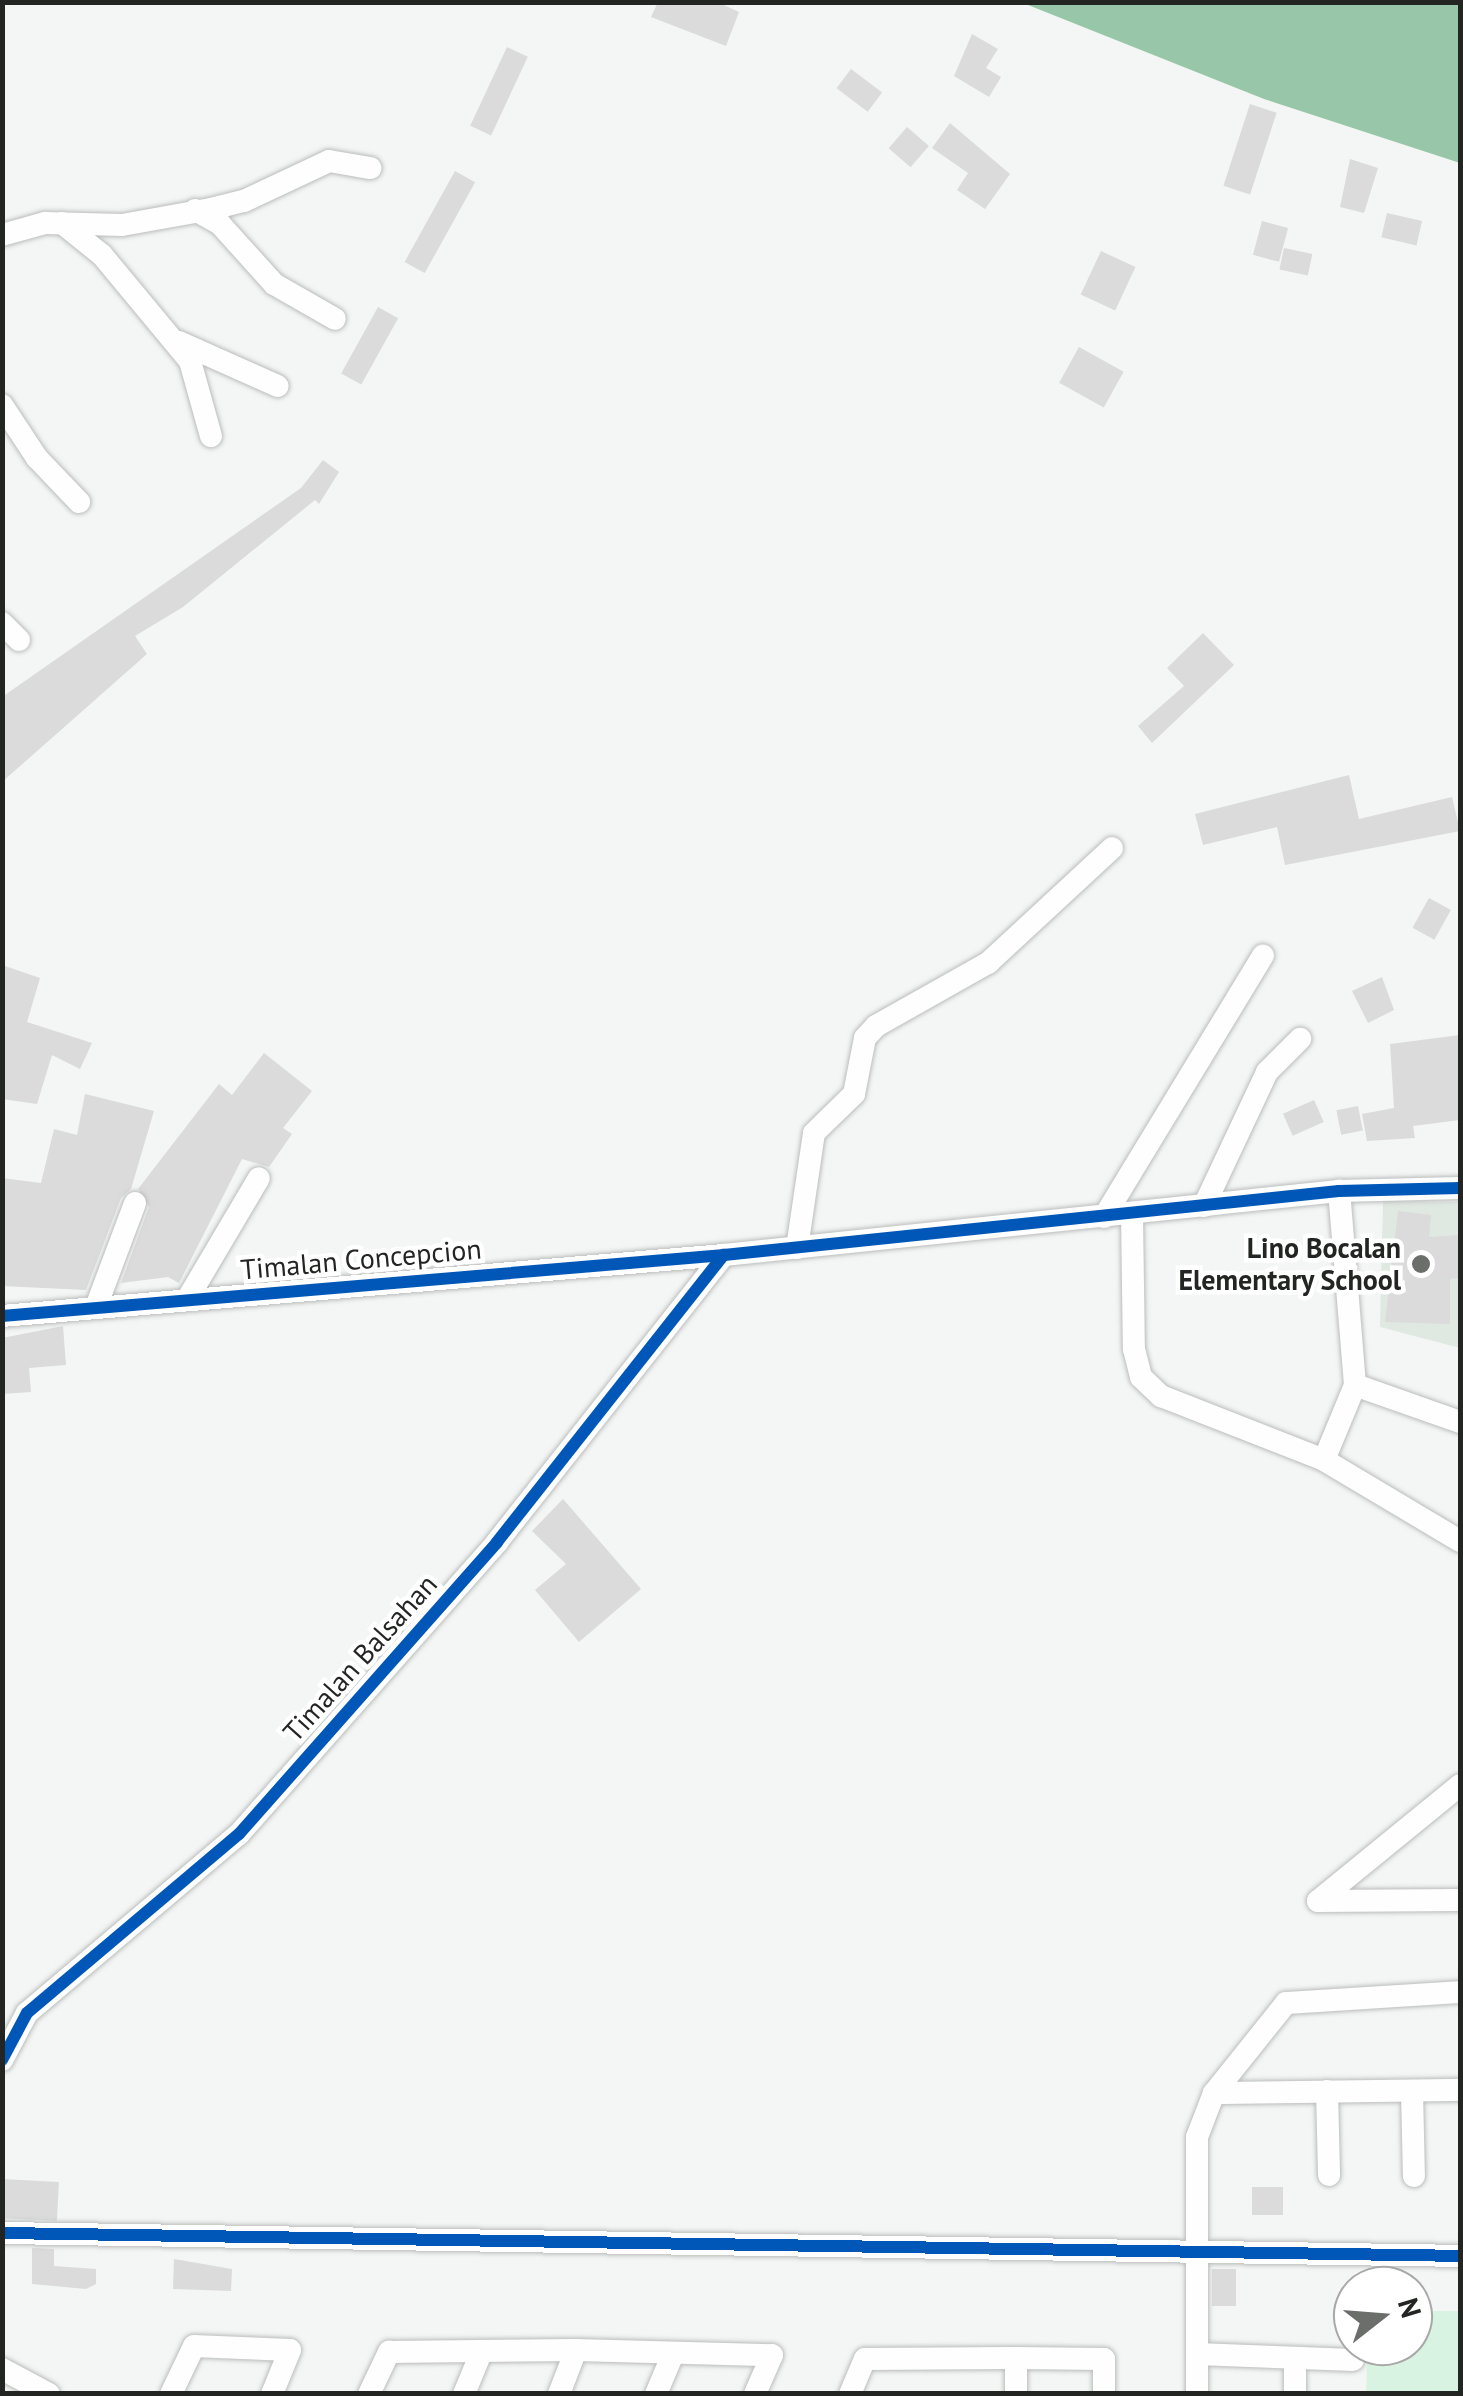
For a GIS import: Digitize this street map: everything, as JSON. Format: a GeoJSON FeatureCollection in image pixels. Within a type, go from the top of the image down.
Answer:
{"type":"FeatureCollection","features":[{"type":"Feature","properties":{"kind":"street"},"geometry":{"type":"LineString","coordinates":[[2,235],[62,222],[122,225],[244,201],[329,161],[370,168]]}},
{"type":"Feature","properties":{"kind":"street"},"geometry":{"type":"LineString","coordinates":[[192,209],[220,224],[274,284],[335,319]]}},
{"type":"Feature","properties":{"kind":"street"},"geometry":{"type":"LineString","coordinates":[[62,222],[102,254],[176,341],[194,370],[212,436]]}},
{"type":"Feature","properties":{"kind":"street"},"geometry":{"type":"LineString","coordinates":[[176,341],[278,386]]}},
{"type":"Feature","properties":{"kind":"street"},"geometry":{"type":"LineString","coordinates":[[2,405],[37,458],[80,502]]}},
{"type":"Feature","properties":{"kind":"street"},"geometry":{"type":"LineString","coordinates":[[2,622],[20,640]]}},
{"type":"Feature","properties":{"kind":"street"},"geometry":{"type":"LineString","coordinates":[[797,1248],[814,1133],[854,1094],[865,1038],[876,1026],[988,963],[1112,848]]}},
{"type":"Feature","properties":{"kind":"street"},"geometry":{"type":"LineString","coordinates":[[1104,1217],[1262,956]]}},
{"type":"Feature","properties":{"kind":"street"},"geometry":{"type":"LineString","coordinates":[[1204,1206],[1267,1072],[1300,1039]]}},
{"type":"Feature","properties":{"kind":"street"},"geometry":{"type":"LineString","coordinates":[[188,1298],[260,1178]]}},
{"type":"Feature","properties":{"kind":"street","name":"Timalan Concepcion"},"geometry":{"type":"LineString","coordinates":[[2,1316],[724,1255],[1340,1191],[1460,1188]]}},
{"type":"Feature","properties":{"kind":"street"},"geometry":{"type":"LineString","coordinates":[[1324,1460],[1355,1385],[1340,1191]]}},
{"type":"Feature","properties":{"kind":"street"},"geometry":{"type":"LineString","coordinates":[[96,1308],[135,1203]]}},
{"type":"Feature","properties":{"kind":"street"},"geometry":{"type":"LineString","coordinates":[[1132,1214],[1134,1349],[1140,1377],[1161,1396],[1324,1460],[1460,1541]]}},
{"type":"Feature","properties":{"kind":"street","name":"Timalan Balsahan"},"geometry":{"type":"LineString","coordinates":[[2,2060],[27,2012],[239,1834],[496,1542],[724,1255]]}},
{"type":"Feature","properties":{"kind":"street"},"geometry":{"type":"LineString","coordinates":[[1355,1385],[1460,1422]]}},
{"type":"Feature","properties":{"kind":"street"},"geometry":{"type":"LineString","coordinates":[[1460,1784],[1318,1901],[1460,1900]]}},
{"type":"Feature","properties":{"kind":"street"},"geometry":{"type":"LineString","coordinates":[[1197,2394],[1197,2137],[1214,2092],[1286,2003],[1460,1992]]}},
{"type":"Feature","properties":{"kind":"street"},"geometry":{"type":"LineString","coordinates":[[1214,2092],[1460,2090]]}},
{"type":"Feature","properties":{"kind":"street"},"geometry":{"type":"LineString","coordinates":[[1327,2091],[1329,2176]]}},
{"type":"Feature","properties":{"kind":"street"},"geometry":{"type":"LineString","coordinates":[[1412,2091],[1414,2176]]}},
{"type":"Feature","properties":{"kind":"street"},"geometry":{"type":"LineString","coordinates":[[2,2233],[1460,2256]]}},
{"type":"Feature","properties":{"kind":"street"},"geometry":{"type":"LineString","coordinates":[[171,2394],[194,2346],[290,2350],[280,2391]]}},
{"type":"Feature","properties":{"kind":"street"},"geometry":{"type":"LineString","coordinates":[[558,2394],[576,2350]]}},
{"type":"Feature","properties":{"kind":"street"},"geometry":{"type":"LineString","coordinates":[[369,2394],[390,2352],[576,2350],[772,2356],[755,2394]]}},
{"type":"Feature","properties":{"kind":"street"},"geometry":{"type":"LineString","coordinates":[[464,2394],[482,2352]]}},
{"type":"Feature","properties":{"kind":"street"},"geometry":{"type":"LineString","coordinates":[[656,2394],[673,2354]]}},
{"type":"Feature","properties":{"kind":"street"},"geometry":{"type":"LineString","coordinates":[[1197,2354],[1333,2360]]}},
{"type":"Feature","properties":{"kind":"street"},"geometry":{"type":"LineString","coordinates":[[850,2394],[865,2359],[1016,2358],[1104,2358],[1104,2394]]}},
{"type":"Feature","properties":{"kind":"street"},"geometry":{"type":"LineString","coordinates":[[1016,2358],[1016,2394]]}},
{"type":"Feature","properties":{"kind":"street"},"geometry":{"type":"LineString","coordinates":[[1295,2359],[1295,2394]]}},
{"type":"Feature","properties":{"kind":"street"},"geometry":{"type":"LineString","coordinates":[[2,2369],[49,2394]]}},
{"type":"Feature","properties":{"kind":"shaded area"},"geometry":{"type":"Polygon","coordinates":[[[1023,3],[1460,3],[1460,163],[1264,99],[1023,3]]]}},
{"type":"Feature","properties":{"kind":"shaded area","name":"Lino Bocalan Elementary School"},"geometry":{"type":"Polygon","coordinates":[[[1383,1201],[1460,1202],[1460,1348],[1380,1327],[1383,1201]]]}},
{"type":"Feature","properties":{"kind":"shaded area"},"geometry":{"type":"Polygon","coordinates":[[[1433,2311],[1460,2311],[1460,2393],[1366,2393],[1367,2366],[1433,2366],[1433,2311]]]}},
{"type":"Feature","properties":{"kind":"building"},"geometry":{"type":"Polygon","coordinates":[[[658,2],[717,2],[739,12],[726,46],[651,17],[658,2]]]}},
{"type":"Feature","properties":{"kind":"building"},"geometry":{"type":"Polygon","coordinates":[[[972,34],[998,49],[986,68],[1001,77],[989,97],[954,76],[972,34]]]}},
{"type":"Feature","properties":{"kind":"building"},"geometry":{"type":"Polygon","coordinates":[[[507,47],[528,57],[491,136],[470,126],[507,47]]]}},
{"type":"Feature","properties":{"kind":"building"},"geometry":{"type":"Polygon","coordinates":[[[851,69],[882,92],[868,112],[837,88],[851,69]]]}},
{"type":"Feature","properties":{"kind":"building"},"geometry":{"type":"Polygon","coordinates":[[[1250,104],[1277,113],[1250,194],[1223,186],[1250,104]]]}},
{"type":"Feature","properties":{"kind":"building"},"geometry":{"type":"Polygon","coordinates":[[[950,123],[1010,174],[985,209],[957,190],[968,173],[932,148],[950,123]]]}},
{"type":"Feature","properties":{"kind":"building"},"geometry":{"type":"Polygon","coordinates":[[[907,127],[929,146],[911,167],[889,148],[907,127]]]}},
{"type":"Feature","properties":{"kind":"building"},"geometry":{"type":"Polygon","coordinates":[[[1350,159],[1378,168],[1364,213],[1340,207],[1350,159]]]}},
{"type":"Feature","properties":{"kind":"building"},"geometry":{"type":"Polygon","coordinates":[[[455,171],[475,182],[425,273],[405,262],[455,171]]]}},
{"type":"Feature","properties":{"kind":"building"},"geometry":{"type":"Polygon","coordinates":[[[1387,213],[1422,221],[1416,245],[1381,237],[1387,213]]]}},
{"type":"Feature","properties":{"kind":"building"},"geometry":{"type":"Polygon","coordinates":[[[1262,221],[1288,228],[1279,262],[1253,255],[1262,221]]]}},
{"type":"Feature","properties":{"kind":"building"},"geometry":{"type":"Polygon","coordinates":[[[1284,248],[1312,254],[1308,276],[1279,270],[1284,248]]]}},
{"type":"Feature","properties":{"kind":"building"},"geometry":{"type":"Polygon","coordinates":[[[1101,251],[1135,267],[1115,311],[1081,295],[1101,251]]]}},
{"type":"Feature","properties":{"kind":"building"},"geometry":{"type":"Polygon","coordinates":[[[378,307],[398,318],[361,385],[341,373],[378,307]]]}},
{"type":"Feature","properties":{"kind":"building"},"geometry":{"type":"Polygon","coordinates":[[[1079,347],[1124,372],[1104,408],[1059,383],[1079,347]]]}},
{"type":"Feature","properties":{"kind":"building"},"geometry":{"type":"Polygon","coordinates":[[[323,460],[339,472],[319,504],[315,500],[183,607],[135,636],[147,654],[2,782],[2,697],[301,488],[323,460]]]}},
{"type":"Feature","properties":{"kind":"building"},"geometry":{"type":"Polygon","coordinates":[[[1203,633],[1234,665],[1152,743],[1138,726],[1184,686],[1167,668],[1203,633]]]}},
{"type":"Feature","properties":{"kind":"building"},"geometry":{"type":"Polygon","coordinates":[[[1349,775],[1359,819],[1452,797],[1460,831],[1285,865],[1277,827],[1203,845],[1195,814],[1349,775]]]}},
{"type":"Feature","properties":{"kind":"building"},"geometry":{"type":"Polygon","coordinates":[[[1429,898],[1451,910],[1434,940],[1413,928],[1429,898]]]}},
{"type":"Feature","properties":{"kind":"building"},"geometry":{"type":"Polygon","coordinates":[[[2,965],[40,978],[27,1022],[92,1043],[80,1069],[52,1055],[37,1104],[2,1099],[2,965]]]}},
{"type":"Feature","properties":{"kind":"building"},"geometry":{"type":"Polygon","coordinates":[[[1382,977],[1394,1010],[1368,1023],[1352,991],[1382,977]]]}},
{"type":"Feature","properties":{"kind":"building"},"geometry":{"type":"Polygon","coordinates":[[[1460,1035],[1460,1120],[1413,1126],[1415,1138],[1367,1141],[1362,1114],[1394,1108],[1390,1044],[1460,1035]]]}},
{"type":"Feature","properties":{"kind":"building"},"geometry":{"type":"Polygon","coordinates":[[[264,1053],[312,1091],[283,1128],[292,1134],[269,1167],[242,1159],[179,1283],[168,1277],[121,1283],[149,1207],[138,1189],[219,1084],[232,1095],[264,1053]]]}},
{"type":"Feature","properties":{"kind":"building"},"geometry":{"type":"Polygon","coordinates":[[[85,1094],[154,1111],[131,1189],[121,1198],[86,1290],[2,1286],[2,1178],[41,1183],[54,1129],[77,1135],[85,1094]]]}},
{"type":"Feature","properties":{"kind":"building"},"geometry":{"type":"Polygon","coordinates":[[[1314,1100],[1324,1122],[1293,1136],[1283,1114],[1314,1100]]]}},
{"type":"Feature","properties":{"kind":"building"},"geometry":{"type":"Polygon","coordinates":[[[1358,1106],[1363,1131],[1341,1135],[1336,1110],[1358,1106]]]}},
{"type":"Feature","properties":{"kind":"building","name":"Lino Bocalan Elementary School"},"geometry":{"type":"Polygon","coordinates":[[[1398,1211],[1431,1215],[1429,1237],[1460,1235],[1460,1278],[1450,1279],[1450,1324],[1385,1322],[1398,1211]]]}},
{"type":"Feature","properties":{"kind":"building"},"geometry":{"type":"Polygon","coordinates":[[[63,1326],[66,1365],[29,1368],[31,1392],[2,1394],[2,1338],[63,1326]]]}},
{"type":"Feature","properties":{"kind":"building"},"geometry":{"type":"Polygon","coordinates":[[[563,1499],[641,1589],[579,1642],[535,1590],[566,1564],[532,1531],[563,1499]]]}},
{"type":"Feature","properties":{"kind":"building"},"geometry":{"type":"Polygon","coordinates":[[[2,2179],[59,2182],[57,2221],[2,2218],[2,2179]]]}},
{"type":"Feature","properties":{"kind":"building"},"geometry":{"type":"Polygon","coordinates":[[[1252,2187],[1283,2187],[1283,2215],[1252,2215],[1252,2187]]]}},
{"type":"Feature","properties":{"kind":"building"},"geometry":{"type":"Polygon","coordinates":[[[32,2248],[54,2249],[54,2266],[96,2269],[96,2284],[86,2289],[32,2284],[32,2248]]]}},
{"type":"Feature","properties":{"kind":"building"},"geometry":{"type":"Polygon","coordinates":[[[174,2259],[232,2269],[231,2291],[173,2289],[174,2259]]]}},
{"type":"Feature","properties":{"kind":"building"},"geometry":{"type":"Polygon","coordinates":[[[1212,2269],[1236,2269],[1236,2306],[1212,2306],[1212,2269]]]}},
{"type":"Feature","properties":{"kind":"cycle path"},"geometry":{"type":"LineString","coordinates":[[2,1316],[724,1255],[1339,1191],[1460,1188]]}},
{"type":"Feature","properties":{"kind":"cycle path"},"geometry":{"type":"LineString","coordinates":[[2,2060],[27,2013],[239,1834],[497,1542],[724,1255]]}},
{"type":"Feature","properties":{"kind":"cycle path"},"geometry":{"type":"LineString","coordinates":[[2,2233],[1460,2256]]}},
{"type":"Feature","properties":{"kind":"place","name":"Lino Bocalan Elementary School"},"geometry":{"type":"Point","coordinates":[1421,1264]}}]}
